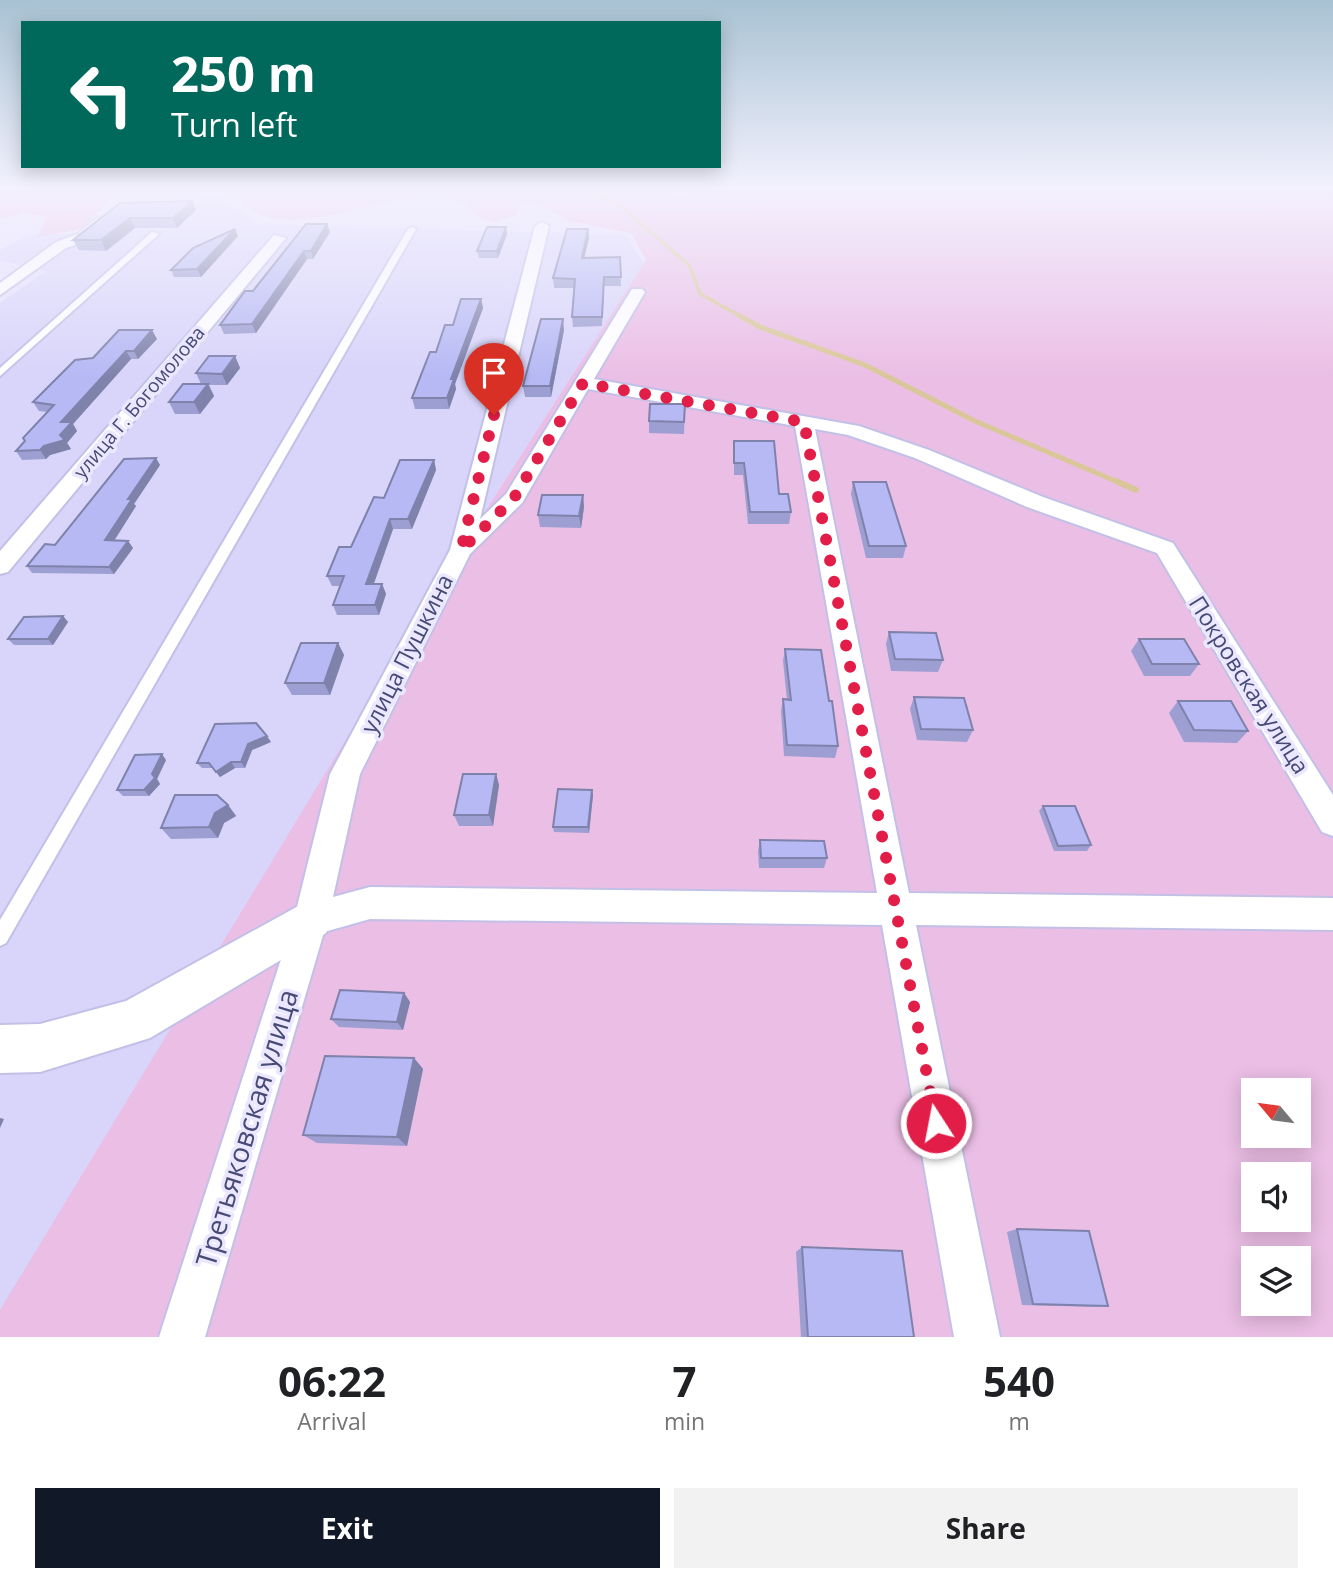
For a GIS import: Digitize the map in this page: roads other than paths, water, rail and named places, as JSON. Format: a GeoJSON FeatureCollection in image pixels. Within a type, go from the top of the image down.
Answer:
{"type":"FeatureCollection","features":[{"type":"Feature","properties":{"kind":"street"},"geometry":{"type":"LineString","coordinates":[[0,290],[51,252]]}},
{"type":"Feature","properties":{"kind":"street","name":"улица Г. Богомолова"},"geometry":{"type":"LineString","coordinates":[[0,566],[267,252]]}},
{"type":"Feature","properties":{"kind":"street","name":"улица Пушкина"},"geometry":{"type":"LineString","coordinates":[[311,919],[345,774],[461,550],[535,252]]}},
{"type":"Feature","properties":{"kind":"street"},"geometry":{"type":"LineString","coordinates":[[461,550],[514,498],[638,292]]}},
{"type":"Feature","properties":{"kind":"street"},"geometry":{"type":"LineString","coordinates":[[583,383],[804,422],[977,1337]]}},
{"type":"Feature","properties":{"kind":"street","name":"Покровская улица"},"geometry":{"type":"LineString","coordinates":[[804,422],[852,430],[922,454],[1035,502],[1165,548],[1333,822]]}},
{"type":"Feature","properties":{"kind":"street"},"geometry":{"type":"LineString","coordinates":[[0,1049],[40,1048],[134,1022],[311,919],[370,903],[1333,914]]}},
{"type":"Feature","properties":{"kind":"street","name":"Третьяковская улица"},"geometry":{"type":"LineString","coordinates":[[182,1337],[311,919]]}},
{"type":"Feature","properties":{"kind":"lane"},"geometry":{"type":"LineString","coordinates":[[0,373],[134,252]]}},
{"type":"Feature","properties":{"kind":"lane"},"geometry":{"type":"LineString","coordinates":[[0,937],[398,252]]}},
{"type":"Feature","properties":{"kind":"waterway"},"geometry":{"type":"LineString","coordinates":[[674,252],[690,266],[700,294],[744,318]]}},
{"type":"Feature","properties":{"kind":"waterway"},"geometry":{"type":"LineString","coordinates":[[740,316],[760,327],[865,365],[975,421],[1120,483]]}},
{"type":"Feature","properties":{"kind":"waterway"},"geometry":{"type":"LineString","coordinates":[[1116,481],[1136,490]]}}]}
